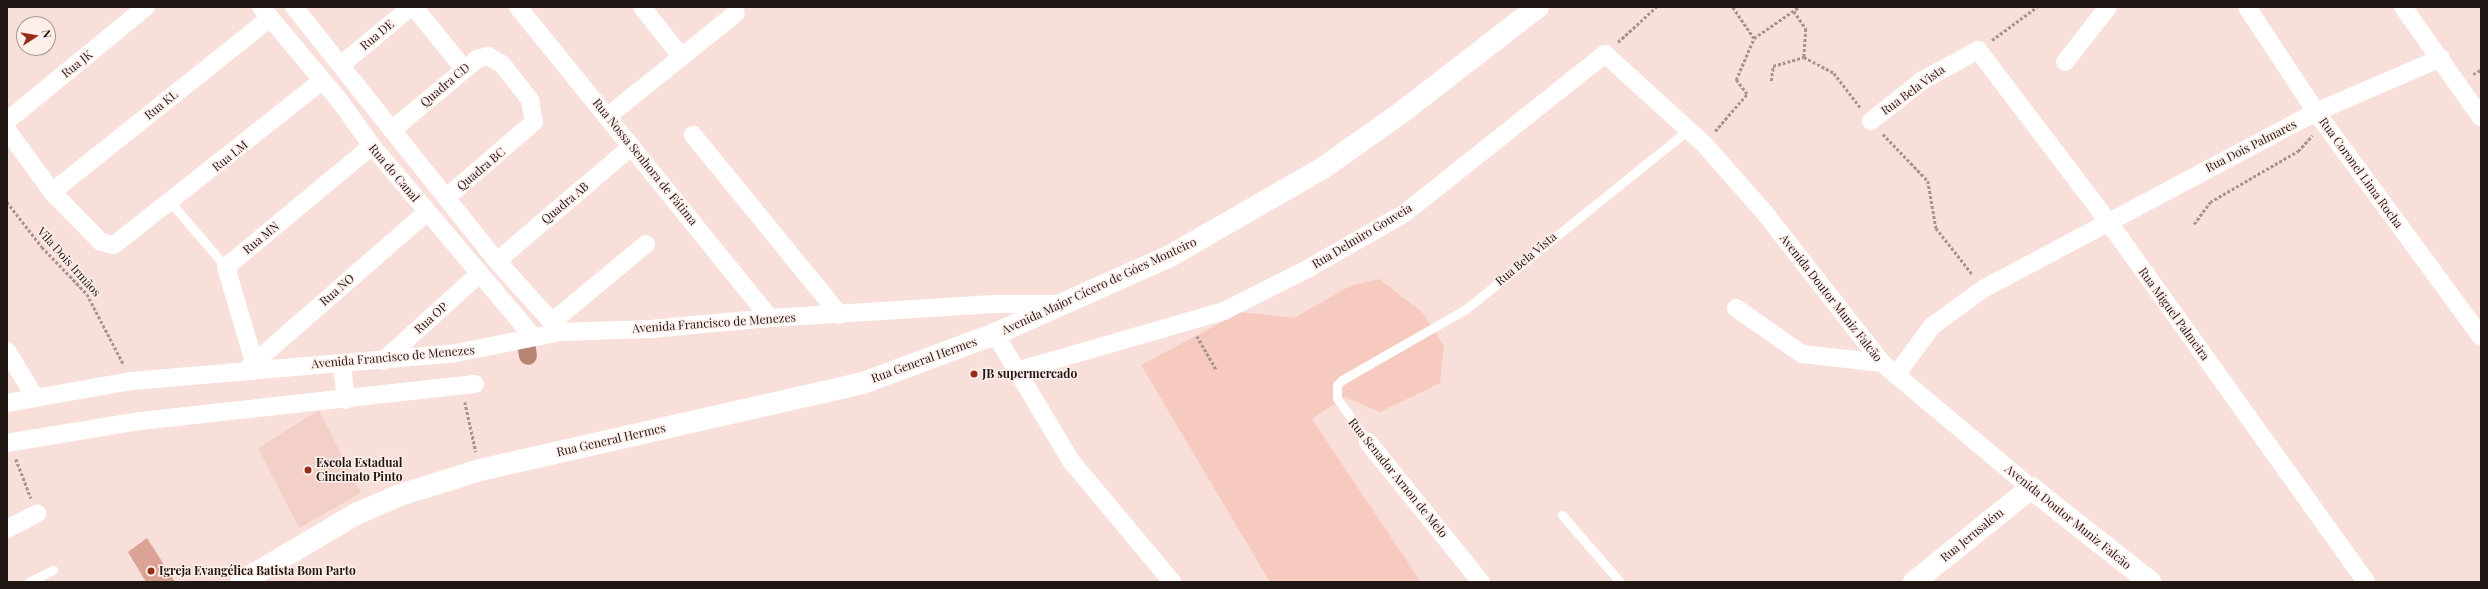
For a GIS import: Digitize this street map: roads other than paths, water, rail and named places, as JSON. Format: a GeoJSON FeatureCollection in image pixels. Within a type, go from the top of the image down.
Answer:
{"type":"FeatureCollection","features":[{"type":"Feature","properties":{"kind":"street","name":"Rua JK"},"geometry":{"type":"LineString","coordinates":[[7,121],[146,7]]}},
{"type":"Feature","properties":{"kind":"street"},"geometry":{"type":"LineString","coordinates":[[294,7],[342,64],[392,130],[497,261],[556,327],[646,244]]}},
{"type":"Feature","properties":{"kind":"street","name":"Rua DE"},"geometry":{"type":"LineString","coordinates":[[342,64],[411,7]]}},
{"type":"Feature","properties":{"kind":"street"},"geometry":{"type":"LineString","coordinates":[[414,7],[464,69]]}},
{"type":"Feature","properties":{"kind":"street","name":"Rua Nossa Senhora de Fátima"},"geometry":{"type":"LineString","coordinates":[[518,7],[608,116],[770,318]]}},
{"type":"Feature","properties":{"kind":"street"},"geometry":{"type":"LineString","coordinates":[[642,7],[680,55]]}},
{"type":"Feature","properties":{"kind":"street","name":"Avenida Major Cícero de Góes Monteiro"},"geometry":{"type":"LineString","coordinates":[[1000,331],[1170,256],[1323,168],[1402,112],[1538,7]]}},
{"type":"Feature","properties":{"kind":"street"},"geometry":{"type":"LineString","coordinates":[[2065,62],[2108,7]]}},
{"type":"Feature","properties":{"kind":"street","name":"Rua Coronel Lima Rocha"},"geometry":{"type":"LineString","coordinates":[[2246,7],[2316,112],[2481,337]]}},
{"type":"Feature","properties":{"kind":"street"},"geometry":{"type":"LineString","coordinates":[[2403,7],[2441,58],[2481,117]]}},
{"type":"Feature","properties":{"kind":"street","name":"Rua do Canal"},"geometry":{"type":"LineString","coordinates":[[266,12],[323,80],[372,146],[478,275],[532,335]]}},
{"type":"Feature","properties":{"kind":"street","name":"Rua KL"},"geometry":{"type":"LineString","coordinates":[[52,192],[266,12]]}},
{"type":"Feature","properties":{"kind":"street"},"geometry":{"type":"LineString","coordinates":[[608,116],[680,55],[736,13]]}},
{"type":"Feature","properties":{"kind":"street","name":"Rua Bela Vista"},"geometry":{"type":"LineString","coordinates":[[1871,121],[1923,80],[1978,50]]}},
{"type":"Feature","properties":{"kind":"street","name":"Rua Miguel Palmeira"},"geometry":{"type":"LineString","coordinates":[[1978,50],[2110,224],[2366,582]]}},
{"type":"Feature","properties":{"kind":"street","name":"Avenida Doutor Muniz Falcão"},"geometry":{"type":"LineString","coordinates":[[1605,54],[1704,144],[1764,212],[1882,363],[2031,488],[2150,582]]}},
{"type":"Feature","properties":{"kind":"street","name":"Rua Delmiro Gouveia"},"geometry":{"type":"LineString","coordinates":[[1016,371],[1224,311],[1405,213],[1605,54]]}},
{"type":"Feature","properties":{"kind":"street","name":"Quadra CD"},"geometry":{"type":"LineString","coordinates":[[392,130],[481,56],[496,58],[502,64]]}},
{"type":"Feature","properties":{"kind":"street","name":"Rua Dois Palmares"},"geometry":{"type":"LineString","coordinates":[[1896,375],[1932,326],[1983,289],[2110,224],[2208,167],[2316,112],[2441,58]]}},
{"type":"Feature","properties":{"kind":"street","name":"Quadra BC"},"geometry":{"type":"LineString","coordinates":[[447,197],[530,128],[534,114],[530,100],[502,64]]}},
{"type":"Feature","properties":{"kind":"street","name":"Rua LM"},"geometry":{"type":"LineString","coordinates":[[7,130],[52,192],[107,245],[114,245],[171,203],[323,80]]}},
{"type":"Feature","properties":{"kind":"street"},"geometry":{"type":"LineString","coordinates":[[693,135],[840,315]]}},
{"type":"Feature","properties":{"kind":"street","name":"Rua MN"},"geometry":{"type":"LineString","coordinates":[[226,267],[372,146]]}},
{"type":"Feature","properties":{"kind":"street","name":"Quadra AB"},"geometry":{"type":"LineString","coordinates":[[497,261],[632,146]]}},
{"type":"Feature","properties":{"kind":"street","name":"Rua NO"},"geometry":{"type":"LineString","coordinates":[[251,365],[427,212]]}},
{"type":"Feature","properties":{"kind":"street"},"geometry":{"type":"LineString","coordinates":[[226,267],[251,365]]}},
{"type":"Feature","properties":{"kind":"street","name":"Rua OP"},"geometry":{"type":"LineString","coordinates":[[384,361],[478,275]]}},
{"type":"Feature","properties":{"kind":"street"},"geometry":{"type":"LineString","coordinates":[[994,304],[1000,331],[1016,371],[1082,475],[1172,582]]}},
{"type":"Feature","properties":{"kind":"street","name":"Avenida Francisco de Menezes"},"geometry":{"type":"LineString","coordinates":[[7,403],[132,381],[251,365],[384,361],[485,348],[556,327],[652,329],[770,318],[840,315],[994,304],[1060,304]]}},
{"type":"Feature","properties":{"kind":"street"},"geometry":{"type":"LineString","coordinates":[[1736,308],[1802,354],[1882,363]]}},
{"type":"Feature","properties":{"kind":"street","name":"Rua General Hermes"},"geometry":{"type":"LineString","coordinates":[[241,582],[356,514],[400,495],[480,470],[863,383],[1000,331]]}},
{"type":"Feature","properties":{"kind":"street"},"geometry":{"type":"LineString","coordinates":[[7,351],[35,397]]}},
{"type":"Feature","properties":{"kind":"street"},"geometry":{"type":"LineString","coordinates":[[342,363],[346,400]]}},
{"type":"Feature","properties":{"kind":"street"},"geometry":{"type":"LineString","coordinates":[[8,442],[140,421],[346,400],[469,384]]}},
{"type":"Feature","properties":{"kind":"street","name":"Rua Senador Arnon de Melo"},"geometry":{"type":"LineString","coordinates":[[1368,442],[1481,582]]}},
{"type":"Feature","properties":{"kind":"street","name":"Rua Jerusalém"},"geometry":{"type":"LineString","coordinates":[[1914,582],[2031,488]]}},
{"type":"Feature","properties":{"kind":"street"},"geometry":{"type":"LineString","coordinates":[[7,529],[37,514]]}},
{"type":"Feature","properties":{"kind":"lane","name":"Rua Bela Vista"},"geometry":{"type":"LineString","coordinates":[[1352,373],[1466,309],[1689,129]]}},
{"type":"Feature","properties":{"kind":"lane"},"geometry":{"type":"LineString","coordinates":[[171,203],[226,267]]}},
{"type":"Feature","properties":{"kind":"lane","name":"Rua Senador Arnon de Melo"},"geometry":{"type":"LineString","coordinates":[[1352,373],[1338,385],[1337,398],[1368,442]]}},
{"type":"Feature","properties":{"kind":"lane"},"geometry":{"type":"LineString","coordinates":[[1562,515],[1620,582]]}},
{"type":"Feature","properties":{"kind":"lane"},"geometry":{"type":"LineString","coordinates":[[29,582],[53,570]]}},
{"type":"Feature","properties":{"kind":"waterway"},"geometry":{"type":"LineString","coordinates":[[526,342],[528,356]]}},
{"type":"Feature","properties":{"kind":"place","name":"JB supermercado"},"geometry":{"type":"Point","coordinates":[974,374]}},
{"type":"Feature","properties":{"kind":"place","name":"Escola Estadual Cincinato Pinto"},"geometry":{"type":"Point","coordinates":[308,470]}},
{"type":"Feature","properties":{"kind":"place","name":"Igreja Evangélica Batista Bom Parto"},"geometry":{"type":"Point","coordinates":[151,571]}}]}
